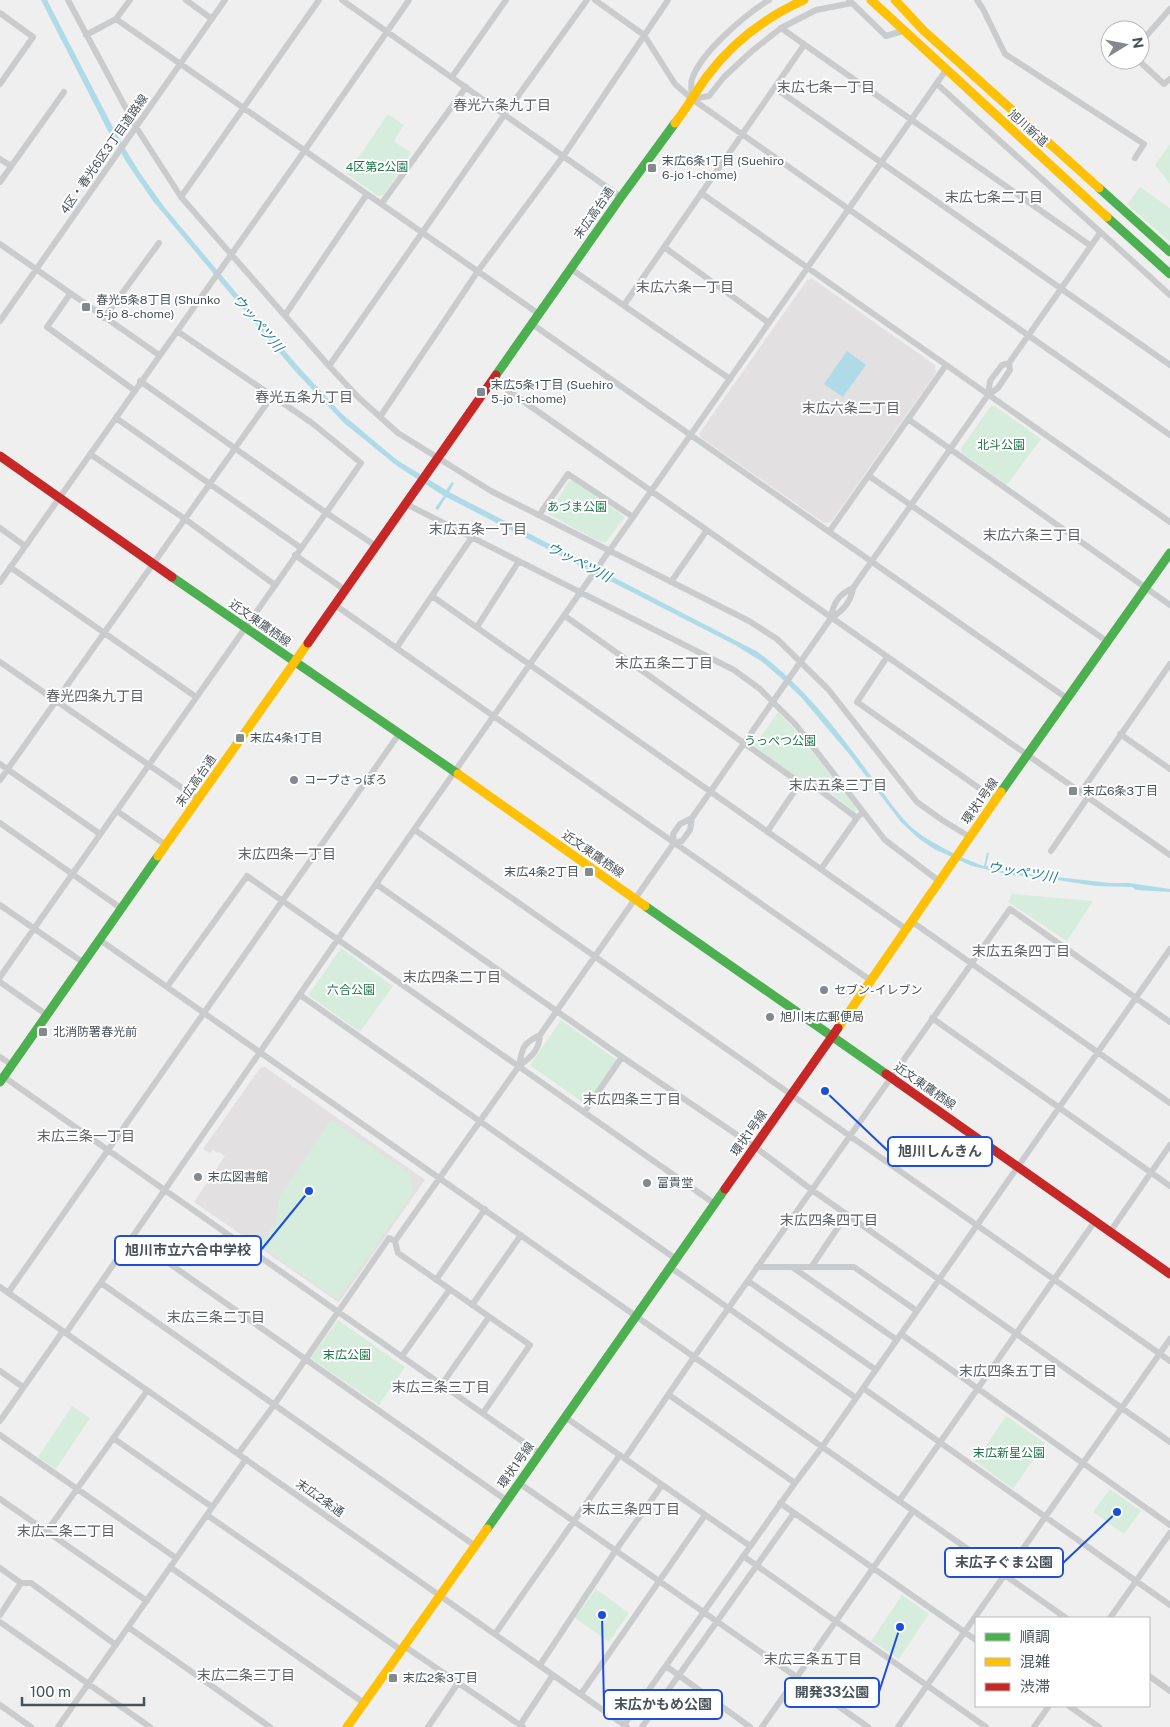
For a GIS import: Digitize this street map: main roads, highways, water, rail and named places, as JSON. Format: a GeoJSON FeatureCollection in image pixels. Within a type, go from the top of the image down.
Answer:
{"type":"FeatureCollection","features":[{"type":"Feature","properties":{"kind":"main road","name":"末広高台通"},"geometry":{"type":"LineString","coordinates":[[2,1080],[707,76],[730,49],[764,22],[804,0]]}},
{"type":"Feature","properties":{"kind":"main road","name":"旭川新道"},"geometry":{"type":"LineString","coordinates":[[871,0],[1170,274]]}},
{"type":"Feature","properties":{"kind":"main road","name":"旭川新道"},"geometry":{"type":"LineString","coordinates":[[895,0],[924,30],[1170,252]]}},
{"type":"Feature","properties":{"kind":"main road","name":"近文東鷹栖線"},"geometry":{"type":"LineString","coordinates":[[0,456],[244,628],[455,772],[1170,1274]]}},
{"type":"Feature","properties":{"kind":"main road","name":"環状1号線"},"geometry":{"type":"LineString","coordinates":[[347,1727],[438,1595],[755,1147],[1027,754],[1170,553]]}},
{"type":"Feature","properties":{"kind":"water","name":"ウッペツ川"},"geometry":{"type":"Polygon","coordinates":[[[41,0],[47,0],[118,137],[140,173],[165,208],[296,364],[341,413],[397,460],[446,490],[452,482],[454,483],[449,492],[758,652],[790,679],[818,708],[904,820],[917,832],[935,844],[984,866],[987,853],[989,853],[986,866],[1002,871],[1110,883],[1129,883],[1170,889],[1170,892],[1136,890],[1132,887],[1096,886],[1031,876],[1010,875],[972,866],[934,849],[918,838],[901,822],[849,754],[801,697],[761,661],[735,645],[446,497],[438,510],[435,508],[444,496],[397,466],[344,423],[293,369],[153,201],[107,129],[41,0]]]}},
{"type":"Feature","properties":{"kind":"water"},"geometry":{"type":"Polygon","coordinates":[[[847,351],[866,365],[843,397],[824,384],[847,351]]]}},
{"type":"Feature","properties":{"kind":"place","name":"末広6条1丁目 (Suehiro 6-jo 1-chome)"},"geometry":{"type":"Point","coordinates":[652,168]}},
{"type":"Feature","properties":{"kind":"place","name":"春光5条8丁目 (Shunko 5-jo 8-chome)"},"geometry":{"type":"Point","coordinates":[86,307]}},
{"type":"Feature","properties":{"kind":"place","name":"末広5条1丁目 (Suehiro 5-jo 1-chome)"},"geometry":{"type":"Point","coordinates":[481,392]}},
{"type":"Feature","properties":{"kind":"place","name":"末広4条1丁目"},"geometry":{"type":"Point","coordinates":[240,738]}},
{"type":"Feature","properties":{"kind":"place","name":"コープさっぽろ"},"geometry":{"type":"Point","coordinates":[294,780]}},
{"type":"Feature","properties":{"kind":"place","name":"末広6条3丁目"},"geometry":{"type":"Point","coordinates":[1073,791]}},
{"type":"Feature","properties":{"kind":"place","name":"末広4条2丁目"},"geometry":{"type":"Point","coordinates":[589,872]}},
{"type":"Feature","properties":{"kind":"place","name":"セブン-イレブン"},"geometry":{"type":"Point","coordinates":[824,990]}},
{"type":"Feature","properties":{"kind":"place","name":"旭川末広郵便局"},"geometry":{"type":"Point","coordinates":[770,1017]}},
{"type":"Feature","properties":{"kind":"place","name":"北消防署春光前"},"geometry":{"type":"Point","coordinates":[43,1032]}},
{"type":"Feature","properties":{"kind":"place","name":"旭川しんきん"},"geometry":{"type":"Point","coordinates":[825,1091]}},
{"type":"Feature","properties":{"kind":"place","name":"末広図書館"},"geometry":{"type":"Point","coordinates":[198,1177]}},
{"type":"Feature","properties":{"kind":"place","name":"富貴堂"},"geometry":{"type":"Point","coordinates":[647,1183]}},
{"type":"Feature","properties":{"kind":"place","name":"旭川市立六合中学校"},"geometry":{"type":"Point","coordinates":[309,1191]}},
{"type":"Feature","properties":{"kind":"place","name":"末広子ぐま公園"},"geometry":{"type":"Point","coordinates":[1117,1512]}},
{"type":"Feature","properties":{"kind":"place","name":"末広かもめ公園"},"geometry":{"type":"Point","coordinates":[602,1615]}},
{"type":"Feature","properties":{"kind":"place","name":"開発33公園"},"geometry":{"type":"Point","coordinates":[900,1627]}},
{"type":"Feature","properties":{"kind":"place","name":"末広2条3丁目"},"geometry":{"type":"Point","coordinates":[393,1678]}},
{"type":"Feature","properties":{"kind":"district","name":"末広七条一丁目"},"geometry":{"type":"Point","coordinates":[826,87]}},
{"type":"Feature","properties":{"kind":"district","name":"春光六条九丁目"},"geometry":{"type":"Point","coordinates":[502,105]}},
{"type":"Feature","properties":{"kind":"district","name":"末広七条二丁目"},"geometry":{"type":"Point","coordinates":[994,197]}},
{"type":"Feature","properties":{"kind":"district","name":"末広六条一丁目"},"geometry":{"type":"Point","coordinates":[685,287]}},
{"type":"Feature","properties":{"kind":"district","name":"春光五条九丁目"},"geometry":{"type":"Point","coordinates":[304,397]}},
{"type":"Feature","properties":{"kind":"district","name":"末広六条二丁目"},"geometry":{"type":"Point","coordinates":[851,408]}},
{"type":"Feature","properties":{"kind":"district","name":"末広五条一丁目"},"geometry":{"type":"Point","coordinates":[478,529]}},
{"type":"Feature","properties":{"kind":"district","name":"末広六条三丁目"},"geometry":{"type":"Point","coordinates":[1032,535]}},
{"type":"Feature","properties":{"kind":"district","name":"末広五条二丁目"},"geometry":{"type":"Point","coordinates":[664,663]}},
{"type":"Feature","properties":{"kind":"district","name":"春光四条九丁目"},"geometry":{"type":"Point","coordinates":[95,696]}},
{"type":"Feature","properties":{"kind":"district","name":"末広五条三丁目"},"geometry":{"type":"Point","coordinates":[838,785]}},
{"type":"Feature","properties":{"kind":"district","name":"末広四条一丁目"},"geometry":{"type":"Point","coordinates":[287,854]}},
{"type":"Feature","properties":{"kind":"district","name":"末広五条四丁目"},"geometry":{"type":"Point","coordinates":[1021,951]}},
{"type":"Feature","properties":{"kind":"district","name":"末広四条二丁目"},"geometry":{"type":"Point","coordinates":[452,977]}},
{"type":"Feature","properties":{"kind":"district","name":"末広四条三丁目"},"geometry":{"type":"Point","coordinates":[632,1099]}},
{"type":"Feature","properties":{"kind":"district","name":"末広三条一丁目"},"geometry":{"type":"Point","coordinates":[86,1136]}},
{"type":"Feature","properties":{"kind":"district","name":"末広四条四丁目"},"geometry":{"type":"Point","coordinates":[829,1220]}},
{"type":"Feature","properties":{"kind":"district","name":"末広三条二丁目"},"geometry":{"type":"Point","coordinates":[216,1317]}},
{"type":"Feature","properties":{"kind":"district","name":"末広四条五丁目"},"geometry":{"type":"Point","coordinates":[1008,1371]}},
{"type":"Feature","properties":{"kind":"district","name":"末広三条三丁目"},"geometry":{"type":"Point","coordinates":[441,1387]}},
{"type":"Feature","properties":{"kind":"district","name":"末広三条四丁目"},"geometry":{"type":"Point","coordinates":[631,1509]}},
{"type":"Feature","properties":{"kind":"district","name":"末広二条二丁目"},"geometry":{"type":"Point","coordinates":[66,1531]}},
{"type":"Feature","properties":{"kind":"district","name":"末広三条五丁目"},"geometry":{"type":"Point","coordinates":[813,1659]}},
{"type":"Feature","properties":{"kind":"district","name":"末広二条三丁目"},"geometry":{"type":"Point","coordinates":[246,1675]}},
{"type":"Feature","properties":{"kind":"park label","name":"4区第2公園"},"geometry":{"type":"Point","coordinates":[377,167]}},
{"type":"Feature","properties":{"kind":"park label","name":"北斗公園"},"geometry":{"type":"Point","coordinates":[1001,445]}},
{"type":"Feature","properties":{"kind":"park label","name":"あづま公園"},"geometry":{"type":"Point","coordinates":[577,507]}},
{"type":"Feature","properties":{"kind":"park label","name":"うっぺつ公園"},"geometry":{"type":"Point","coordinates":[780,741]}},
{"type":"Feature","properties":{"kind":"park label","name":"六合公園"},"geometry":{"type":"Point","coordinates":[351,990]}},
{"type":"Feature","properties":{"kind":"park label","name":"末広公園"},"geometry":{"type":"Point","coordinates":[347,1355]}},
{"type":"Feature","properties":{"kind":"park label","name":"末広新星公園"},"geometry":{"type":"Point","coordinates":[1009,1453]}}]}
